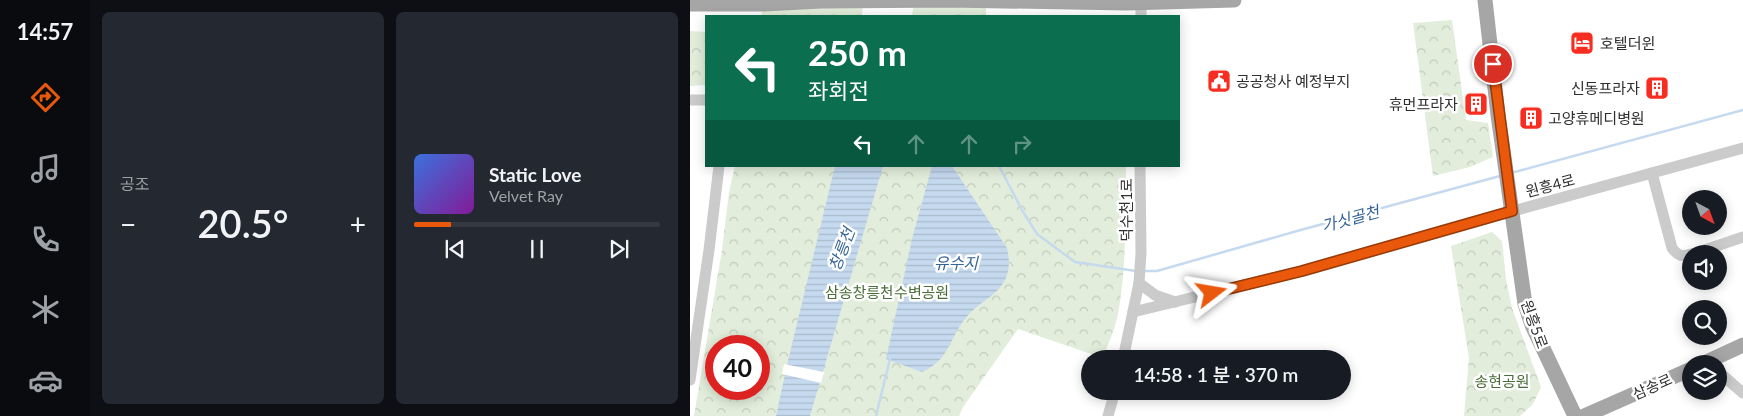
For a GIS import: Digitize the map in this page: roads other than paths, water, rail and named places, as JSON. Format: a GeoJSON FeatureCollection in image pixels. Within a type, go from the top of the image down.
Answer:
{"type":"FeatureCollection","features":[{"type":"Feature","properties":{"kind":"main road"},"geometry":{"type":"LineString","coordinates":[[690,4],[735,7],[821,1],[996,0],[1141,6],[1234,0]]}},
{"type":"Feature","properties":{"kind":"main road","name":"원흥5로"},"geometry":{"type":"LineString","coordinates":[[1485,0],[1525,304],[1532,325],[1575,416]]}},
{"type":"Feature","properties":{"kind":"main road"},"geometry":{"type":"LineString","coordinates":[[1722,355],[1743,345]]}},
{"type":"Feature","properties":{"kind":"main road","name":"삼송로"},"geometry":{"type":"LineString","coordinates":[[1584,416],[1682,373]]}},
{"type":"Feature","properties":{"kind":"street"},"geometry":{"type":"LineString","coordinates":[[690,100],[705,100]]}},
{"type":"Feature","properties":{"kind":"street","name":"원흥4로"},"geometry":{"type":"LineString","coordinates":[[1133,312],[1302,271],[1511,204],[1652,173],[1743,148]]}},
{"type":"Feature","properties":{"kind":"street"},"geometry":{"type":"LineString","coordinates":[[690,380],[719,167]]}},
{"type":"Feature","properties":{"kind":"street","name":"덕수천1로"},"geometry":{"type":"LineString","coordinates":[[1140,167],[1141,286]]}},
{"type":"Feature","properties":{"kind":"street"},"geometry":{"type":"LineString","coordinates":[[1652,173],[1672,248],[1677,254],[1682,256]]}},
{"type":"Feature","properties":{"kind":"street"},"geometry":{"type":"LineString","coordinates":[[1719,245],[1743,237]]}},
{"type":"Feature","properties":{"kind":"street"},"geometry":{"type":"LineString","coordinates":[[1125,350],[1141,286],[1164,299],[1175,302]]}},
{"type":"Feature","properties":{"kind":"street"},"geometry":{"type":"LineString","coordinates":[[1727,379],[1743,393]]}},
{"type":"Feature","properties":{"kind":"street"},"geometry":{"type":"LineString","coordinates":[[1108,416],[1112,400]]}},
{"type":"Feature","properties":{"kind":"water","name":"창릉천"},"geometry":{"type":"Polygon","coordinates":[[[835,167],[883,167],[810,416],[776,416],[835,167]]]}},
{"type":"Feature","properties":{"kind":"water","name":"유수지"},"geometry":{"type":"Polygon","coordinates":[[[932,167],[953,167],[1007,248],[1009,258],[1007,275],[1001,287],[970,313],[958,329],[945,353],[932,367],[922,372],[886,359],[912,239],[932,167]]]}},
{"type":"Feature","properties":{"kind":"waterway","name":"가싯골천"},"geometry":{"type":"LineString","coordinates":[[1511,173],[1743,110]]}},
{"type":"Feature","properties":{"kind":"waterway","name":"가싯골천"},"geometry":{"type":"LineString","coordinates":[[1000,167],[1037,234],[1075,262],[1136,271]]}},
{"type":"Feature","properties":{"kind":"waterway","name":"가싯골천"},"geometry":{"type":"LineString","coordinates":[[1144,271],[1157,271],[1500,176]]}},
{"type":"Feature","properties":{"kind":"waterway"},"geometry":{"type":"LineString","coordinates":[[876,416],[890,359]]}},
{"type":"Feature","properties":{"kind":"place","name":"호텔더윈"},"geometry":{"type":"Point","coordinates":[1582,43]}},
{"type":"Feature","properties":{"kind":"place","name":"공공청사 예정부지"},"geometry":{"type":"Point","coordinates":[1219,81]}},
{"type":"Feature","properties":{"kind":"place","name":"신동프라자"},"geometry":{"type":"Point","coordinates":[1657,88]}},
{"type":"Feature","properties":{"kind":"place","name":"휴먼프라자"},"geometry":{"type":"Point","coordinates":[1476,104]}},
{"type":"Feature","properties":{"kind":"place","name":"고양휴메디병원"},"geometry":{"type":"Point","coordinates":[1531,118]}},
{"type":"Feature","properties":{"kind":"park label","name":"삼송창릉천수변공원"},"geometry":{"type":"Point","coordinates":[887,292]}},
{"type":"Feature","properties":{"kind":"park label","name":"송현공원"},"geometry":{"type":"Point","coordinates":[1502,381]}}]}
